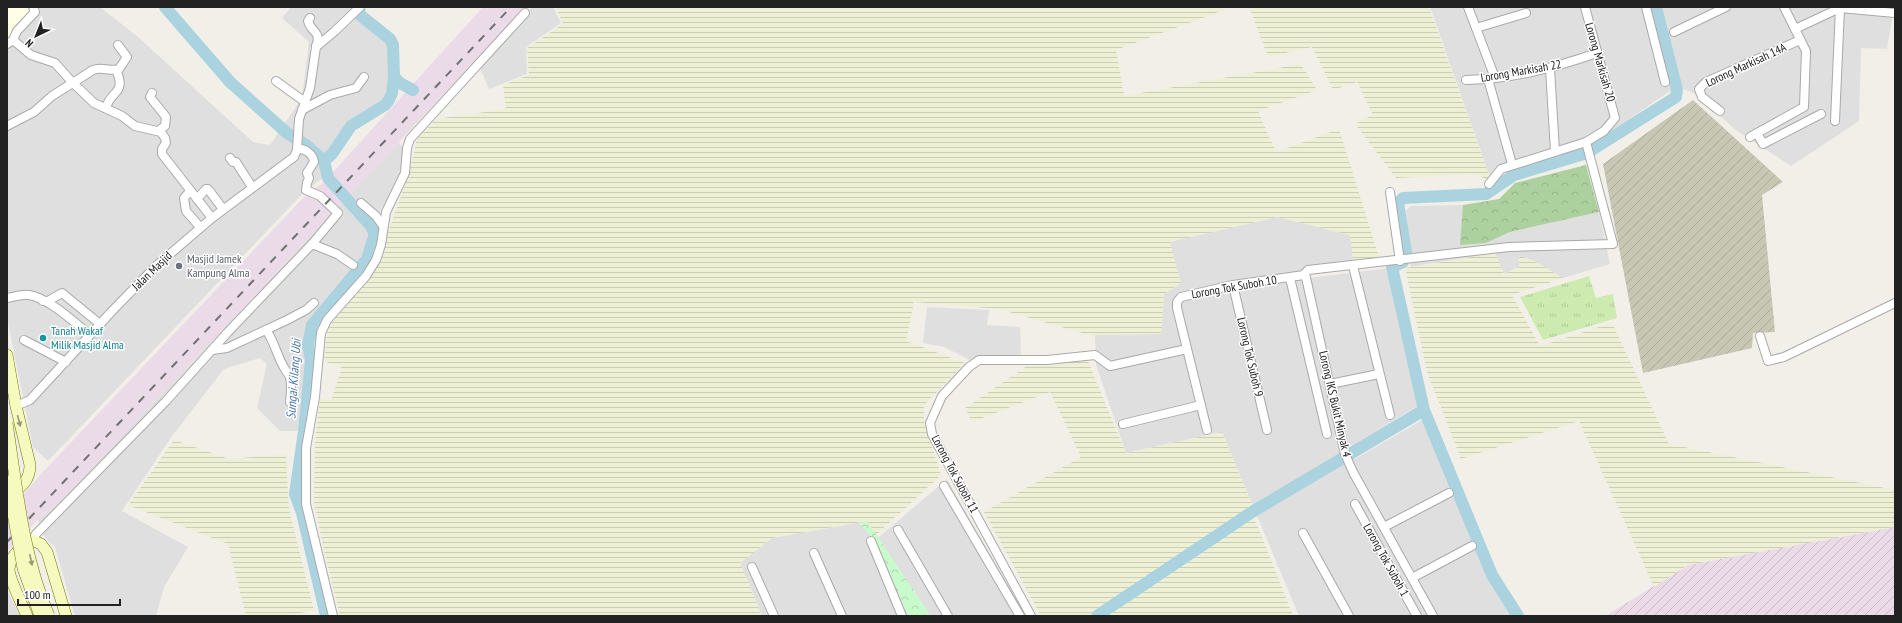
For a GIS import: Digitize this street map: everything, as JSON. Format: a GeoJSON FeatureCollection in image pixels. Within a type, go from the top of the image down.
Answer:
{"type":"FeatureCollection","features":[{"type":"Feature","properties":{"kind":"main road"},"geometry":{"type":"LineString","coordinates":[[7,355],[16,406],[30,465],[30,473],[22,487],[7,492]]}},
{"type":"Feature","properties":{"kind":"main road"},"geometry":{"type":"LineString","coordinates":[[7,423],[23,568],[40,616]]}},
{"type":"Feature","properties":{"kind":"main road"},"geometry":{"type":"LineString","coordinates":[[7,481],[40,595],[49,616]]}},
{"type":"Feature","properties":{"kind":"main road"},"geometry":{"type":"LineString","coordinates":[[27,616],[8,569],[13,558],[22,546],[32,540],[41,544],[47,552],[66,616]]}},
{"type":"Feature","properties":{"kind":"street"},"geometry":{"type":"LineString","coordinates":[[33,7],[34,12],[16,31],[10,42],[31,55],[55,63],[94,103],[122,116],[135,126],[161,132],[166,143],[162,154],[212,218]]}},
{"type":"Feature","properties":{"kind":"street"},"geometry":{"type":"LineString","coordinates":[[316,47],[336,31],[350,12],[360,7]]}},
{"type":"Feature","properties":{"kind":"street"},"geometry":{"type":"LineString","coordinates":[[1468,7],[1492,79],[1512,164]]}},
{"type":"Feature","properties":{"kind":"street","name":"Lorong Markisah 20"},"geometry":{"type":"LineString","coordinates":[[1584,7],[1615,118],[1604,131],[1587,144]]}},
{"type":"Feature","properties":{"kind":"street"},"geometry":{"type":"LineString","coordinates":[[1646,7],[1665,82]]}},
{"type":"Feature","properties":{"kind":"street"},"geometry":{"type":"LineString","coordinates":[[1674,32],[1726,7]]}},
{"type":"Feature","properties":{"kind":"street"},"geometry":{"type":"LineString","coordinates":[[1784,7],[1806,51],[1804,107],[1754,135],[1763,144],[1821,114]]}},
{"type":"Feature","properties":{"kind":"street"},"geometry":{"type":"LineString","coordinates":[[1795,29],[1840,8],[1895,13]]}},
{"type":"Feature","properties":{"kind":"street"},"geometry":{"type":"LineString","coordinates":[[1835,120],[1840,8]]}},
{"type":"Feature","properties":{"kind":"street"},"geometry":{"type":"LineString","coordinates":[[1476,28],[1526,13]]}},
{"type":"Feature","properties":{"kind":"street"},"geometry":{"type":"LineString","coordinates":[[333,616],[306,504],[306,448],[315,397],[323,326],[366,276],[376,260],[381,245],[386,212],[405,173],[407,148],[410,139],[526,14]]}},
{"type":"Feature","properties":{"kind":"street"},"geometry":{"type":"LineString","coordinates":[[32,540],[36,534],[166,401],[312,244],[338,213],[320,196],[306,190],[309,178],[307,173],[314,162],[313,158],[305,150],[297,148],[299,119],[310,88],[316,47],[319,39],[317,34],[309,26],[308,21],[310,18]]}},
{"type":"Feature","properties":{"kind":"street","name":"Lorong Markisah 14A"},"geometry":{"type":"LineString","coordinates":[[1720,111],[1702,97],[1699,89],[1706,82],[1800,40]]}},
{"type":"Feature","properties":{"kind":"street"},"geometry":{"type":"LineString","coordinates":[[106,108],[107,102],[117,94],[120,87],[121,82],[117,72],[126,60],[126,57],[118,45]]}},
{"type":"Feature","properties":{"kind":"street","name":"Lorong Markisah 22"},"geometry":{"type":"LineString","coordinates":[[1466,80],[1492,79],[1550,69],[1597,53]]}},
{"type":"Feature","properties":{"kind":"street"},"geometry":{"type":"LineString","coordinates":[[7,126],[34,112],[52,96],[96,68],[100,67],[109,71],[119,69]]}},
{"type":"Feature","properties":{"kind":"street"},"geometry":{"type":"LineString","coordinates":[[1550,69],[1555,152]]}},
{"type":"Feature","properties":{"kind":"street"},"geometry":{"type":"LineString","coordinates":[[304,106],[356,88],[364,78]]}},
{"type":"Feature","properties":{"kind":"street"},"geometry":{"type":"LineString","coordinates":[[276,81],[304,106]]}},
{"type":"Feature","properties":{"kind":"street"},"geometry":{"type":"LineString","coordinates":[[152,93],[150,97],[166,117],[165,126],[158,131]]}},
{"type":"Feature","properties":{"kind":"street"},"geometry":{"type":"LineString","coordinates":[[1489,184],[1497,172],[1512,164],[1587,144]]}},
{"type":"Feature","properties":{"kind":"street","name":"Lorong Tok Suboh 10"},"geometry":{"type":"LineString","coordinates":[[1207,430],[1176,308],[1181,297],[1233,285],[1290,278],[1306,272],[1508,247],[1613,244],[1587,144]]}},
{"type":"Feature","properties":{"kind":"street","name":"Jalan Masjid"},"geometry":{"type":"LineString","coordinates":[[16,406],[30,400],[148,274],[200,227],[294,157],[297,148]]}},
{"type":"Feature","properties":{"kind":"street"},"geometry":{"type":"LineString","coordinates":[[230,158],[233,162],[236,162],[252,187]]}},
{"type":"Feature","properties":{"kind":"street"},"geometry":{"type":"LineString","coordinates":[[197,200],[206,189],[223,210]]}},
{"type":"Feature","properties":{"kind":"street"},"geometry":{"type":"LineString","coordinates":[[190,191],[184,198],[185,208],[200,227]]}},
{"type":"Feature","properties":{"kind":"street"},"geometry":{"type":"LineString","coordinates":[[1390,192],[1403,260]]}},
{"type":"Feature","properties":{"kind":"street"},"geometry":{"type":"LineString","coordinates":[[361,203],[376,216],[383,226]]}},
{"type":"Feature","properties":{"kind":"street"},"geometry":{"type":"LineString","coordinates":[[312,244],[337,254],[353,265]]}},
{"type":"Feature","properties":{"kind":"street"},"geometry":{"type":"LineString","coordinates":[[1354,266],[1390,415]]}},
{"type":"Feature","properties":{"kind":"street","name":"Lorong IKS Bukit Minyak 4"},"geometry":{"type":"LineString","coordinates":[[1306,272],[1340,437],[1353,472],[1431,613]]}},
{"type":"Feature","properties":{"kind":"street"},"geometry":{"type":"LineString","coordinates":[[1290,278],[1327,434]]}},
{"type":"Feature","properties":{"kind":"street","name":"Lorong Tok Suboh 9"},"geometry":{"type":"LineString","coordinates":[[1233,285],[1266,430]]}},
{"type":"Feature","properties":{"kind":"street"},"geometry":{"type":"LineString","coordinates":[[43,301],[48,301],[62,292],[100,324]]}},
{"type":"Feature","properties":{"kind":"street"},"geometry":{"type":"LineString","coordinates":[[7,298],[29,295],[43,301],[90,335]]}},
{"type":"Feature","properties":{"kind":"street"},"geometry":{"type":"LineString","coordinates":[[212,350],[227,348],[306,310],[314,303]]}},
{"type":"Feature","properties":{"kind":"street"},"geometry":{"type":"LineString","coordinates":[[1760,336],[1768,361],[1784,357],[1895,303]]}},
{"type":"Feature","properties":{"kind":"street"},"geometry":{"type":"LineString","coordinates":[[266,330],[272,338],[274,347],[279,355],[284,369],[290,376],[290,402]]}},
{"type":"Feature","properties":{"kind":"street"},"geometry":{"type":"LineString","coordinates":[[24,340],[66,362]]}},
{"type":"Feature","properties":{"kind":"street","name":"Lorong Tok Suboh 11"},"geometry":{"type":"LineString","coordinates":[[1031,616],[932,434],[930,422],[942,396],[969,367],[979,360],[1047,360],[1095,355],[1110,366],[1187,349]]}},
{"type":"Feature","properties":{"kind":"street"},"geometry":{"type":"LineString","coordinates":[[1330,384],[1379,374]]}},
{"type":"Feature","properties":{"kind":"street"},"geometry":{"type":"LineString","coordinates":[[1123,424],[1201,405]]}},
{"type":"Feature","properties":{"kind":"street"},"geometry":{"type":"LineString","coordinates":[[944,486],[1020,616]]}},
{"type":"Feature","properties":{"kind":"street"},"geometry":{"type":"LineString","coordinates":[[1384,527],[1449,493]]}},
{"type":"Feature","properties":{"kind":"street","name":"Lorong Tok Suboh 1"},"geometry":{"type":"LineString","coordinates":[[1355,504],[1418,616]]}},
{"type":"Feature","properties":{"kind":"street"},"geometry":{"type":"LineString","coordinates":[[898,530],[948,616]]}},
{"type":"Feature","properties":{"kind":"street"},"geometry":{"type":"LineString","coordinates":[[1303,533],[1349,616]]}},
{"type":"Feature","properties":{"kind":"street"},"geometry":{"type":"LineString","coordinates":[[871,540],[902,616]]}},
{"type":"Feature","properties":{"kind":"street"},"geometry":{"type":"LineString","coordinates":[[1412,578],[1472,546]]}},
{"type":"Feature","properties":{"kind":"street"},"geometry":{"type":"LineString","coordinates":[[814,553],[842,616]]}},
{"type":"Feature","properties":{"kind":"street"},"geometry":{"type":"LineString","coordinates":[[752,567],[774,616]]}},
{"type":"Feature","properties":{"kind":"street"},"geometry":{"type":"LineString","coordinates":[[1418,616],[1431,613]]}},
{"type":"Feature","properties":{"kind":"shaded area"},"geometry":{"type":"Polygon","coordinates":[[[7,7],[100,7],[138,37],[253,142],[270,145],[302,98],[309,42],[282,18],[291,7],[350,7],[391,35],[389,67],[391,80],[387,94],[380,105],[349,124],[319,162],[323,178],[306,190],[48,461],[33,447],[7,318],[7,7]]]}},
{"type":"Feature","properties":{"kind":"shaded area"},"geometry":{"type":"Polygon","coordinates":[[[7,7],[28,7],[29,12],[12,29],[11,37],[7,40],[7,7]]]}},
{"type":"Feature","properties":{"kind":"shaded area"},"geometry":{"type":"Polygon","coordinates":[[[483,7],[526,7],[53,508],[43,514],[7,551],[7,514],[42,473],[306,195],[324,182],[483,7]]]}},
{"type":"Feature","properties":{"kind":"shaded area"},"geometry":{"type":"Polygon","coordinates":[[[532,7],[553,7],[561,23],[526,47],[527,74],[489,89],[480,68],[532,7]]]}},
{"type":"Feature","properties":{"kind":"shaded area"},"geometry":{"type":"Polygon","coordinates":[[[556,7],[1232,7],[1116,50],[1124,96],[1301,64],[1317,90],[1258,111],[1276,152],[1339,129],[1379,257],[1353,260],[1350,235],[1277,217],[1170,242],[1181,283],[1164,294],[1161,334],[1089,335],[999,309],[914,302],[906,341],[965,363],[924,405],[924,421],[941,475],[876,535],[867,521],[772,538],[740,563],[762,616],[340,616],[314,503],[315,440],[320,398],[331,400],[342,368],[324,361],[328,325],[380,256],[409,173],[417,139],[436,119],[506,109],[503,85],[529,75],[527,48],[563,24],[556,7]]]}},
{"type":"Feature","properties":{"kind":"shaded area"},"geometry":{"type":"Polygon","coordinates":[[[1249,7],[1429,7],[1492,183],[1476,174],[1396,178],[1355,124],[1373,115],[1357,82],[1333,90],[1312,47],[1268,57],[1249,7]]]}},
{"type":"Feature","properties":{"kind":"shaded area"},"geometry":{"type":"Polygon","coordinates":[[[1430,7],[1894,7],[1887,49],[1861,48],[1859,121],[1791,166],[1737,131],[1695,94],[1677,86],[1583,151],[1507,170],[1498,175],[1492,183],[1430,7]]]}},
{"type":"Feature","properties":{"kind":"shaded area"},"geometry":{"type":"Polygon","coordinates":[[[1693,100],[1783,182],[1762,195],[1775,332],[1753,333],[1752,348],[1643,373],[1603,164],[1693,100]]]}},
{"type":"Feature","properties":{"kind":"shaded area"},"geometry":{"type":"Polygon","coordinates":[[[399,142],[405,151],[402,173],[381,209],[370,234],[365,252],[308,323],[300,431],[280,431],[257,408],[267,364],[260,358],[224,369],[172,436],[122,511],[188,547],[164,587],[156,616],[75,616],[55,547],[45,538],[37,519],[53,508],[399,142]]]}},
{"type":"Feature","properties":{"kind":"shaded area"},"geometry":{"type":"Polygon","coordinates":[[[1463,205],[1461,245],[1486,243],[1510,232],[1599,212],[1610,264],[1563,278],[1534,261],[1519,257],[1519,267],[1504,274],[1495,253],[1411,267],[1406,211],[1410,206],[1463,205]]]}},
{"type":"Feature","properties":{"kind":"shaded area"},"geometry":{"type":"Polygon","coordinates":[[[1277,217],[1351,235],[1353,260],[1308,266],[1310,278],[1388,268],[1421,404],[1349,447],[1355,459],[1424,419],[1488,575],[1512,616],[1299,616],[1222,432],[1126,453],[1096,365],[1095,335],[1161,334],[1164,294],[1181,283],[1169,242],[1277,217]]]}},
{"type":"Feature","properties":{"kind":"shaded area"},"geometry":{"type":"Polygon","coordinates":[[[1495,253],[1504,274],[1519,267],[1519,256],[1534,261],[1563,278],[1512,295],[1540,346],[1612,323],[1669,444],[1895,490],[1895,527],[1688,565],[1654,587],[1579,421],[1461,459],[1427,372],[1405,268],[1495,253]]]}},
{"type":"Feature","properties":{"kind":"shaded area"},"geometry":{"type":"Polygon","coordinates":[[[927,307],[989,310],[987,325],[1020,327],[1021,357],[981,356],[970,360],[944,347],[923,343],[927,307]]]}},
{"type":"Feature","properties":{"kind":"shaded area"},"geometry":{"type":"Polygon","coordinates":[[[1087,359],[1126,453],[1222,432],[1253,507],[1089,616],[1041,616],[984,512],[1081,457],[1050,392],[972,422],[965,408],[1027,366],[1087,359]]]}},
{"type":"Feature","properties":{"kind":"shaded area"},"geometry":{"type":"Polygon","coordinates":[[[174,440],[229,459],[286,454],[289,509],[314,611],[279,616],[246,616],[228,544],[128,505],[174,440]]]}},
{"type":"Feature","properties":{"kind":"shaded area"},"geometry":{"type":"Polygon","coordinates":[[[947,479],[1026,616],[762,616],[740,563],[772,538],[867,521],[878,538],[947,479]]]}},
{"type":"Feature","properties":{"kind":"shaded area"},"geometry":{"type":"Polygon","coordinates":[[[1254,517],[1293,616],[1105,616],[1254,517]]]}},
{"type":"Feature","properties":{"kind":"shaded area"},"geometry":{"type":"Polygon","coordinates":[[[1895,527],[1895,616],[1605,616],[1688,565],[1895,527]]]}},
{"type":"Feature","properties":{"kind":"shaded area"},"geometry":{"type":"Polygon","coordinates":[[[7,590],[20,616],[7,616],[7,590]]]}},
{"type":"Feature","properties":{"kind":"green space"},"geometry":{"type":"Polygon","coordinates":[[[1586,165],[1599,212],[1510,232],[1486,243],[1460,245],[1463,205],[1499,199],[1515,183],[1586,165]]]}},
{"type":"Feature","properties":{"kind":"green space"},"geometry":{"type":"Polygon","coordinates":[[[1589,276],[1596,298],[1613,294],[1617,318],[1543,340],[1520,297],[1589,276]]]}},
{"type":"Feature","properties":{"kind":"green space"},"geometry":{"type":"Polygon","coordinates":[[[867,521],[931,616],[908,616],[876,542],[859,523],[867,521]]]}},
{"type":"Feature","properties":{"kind":"waterway"},"geometry":{"type":"LineString","coordinates":[[165,7],[230,82],[287,133],[306,145],[324,161]]}},
{"type":"Feature","properties":{"kind":"waterway","name":"Sungai Kilang Ubi"},"geometry":{"type":"LineString","coordinates":[[326,616],[302,513],[295,494],[304,431],[311,360],[308,345],[312,325],[367,259],[375,234],[370,225],[328,178],[324,161],[332,154],[351,126],[385,105],[392,93],[394,77],[393,45],[390,39],[360,15],[359,7]]}},
{"type":"Feature","properties":{"kind":"waterway"},"geometry":{"type":"LineString","coordinates":[[1518,616],[1492,575],[1424,410],[1392,267],[1403,262],[1406,252],[1398,203],[1403,198],[1486,194],[1514,175],[1587,153],[1676,97],[1677,90],[1656,7]]}},
{"type":"Feature","properties":{"kind":"waterway"},"geometry":{"type":"LineString","coordinates":[[394,77],[400,83],[413,90]]}},
{"type":"Feature","properties":{"kind":"waterway"},"geometry":{"type":"LineString","coordinates":[[1097,616],[1252,512],[1424,410]]}},
{"type":"Feature","properties":{"kind":"railway"},"geometry":{"type":"LineString","coordinates":[[7,542],[511,7]]}},
{"type":"Feature","properties":{"kind":"place","name":"Masjid Jamek Kampung Alma"},"geometry":{"type":"Point","coordinates":[179,266]}},
{"type":"Feature","properties":{"kind":"place","name":"Tanah Wakaf Milik Masjid Alma"},"geometry":{"type":"Point","coordinates":[43,338]}}]}
